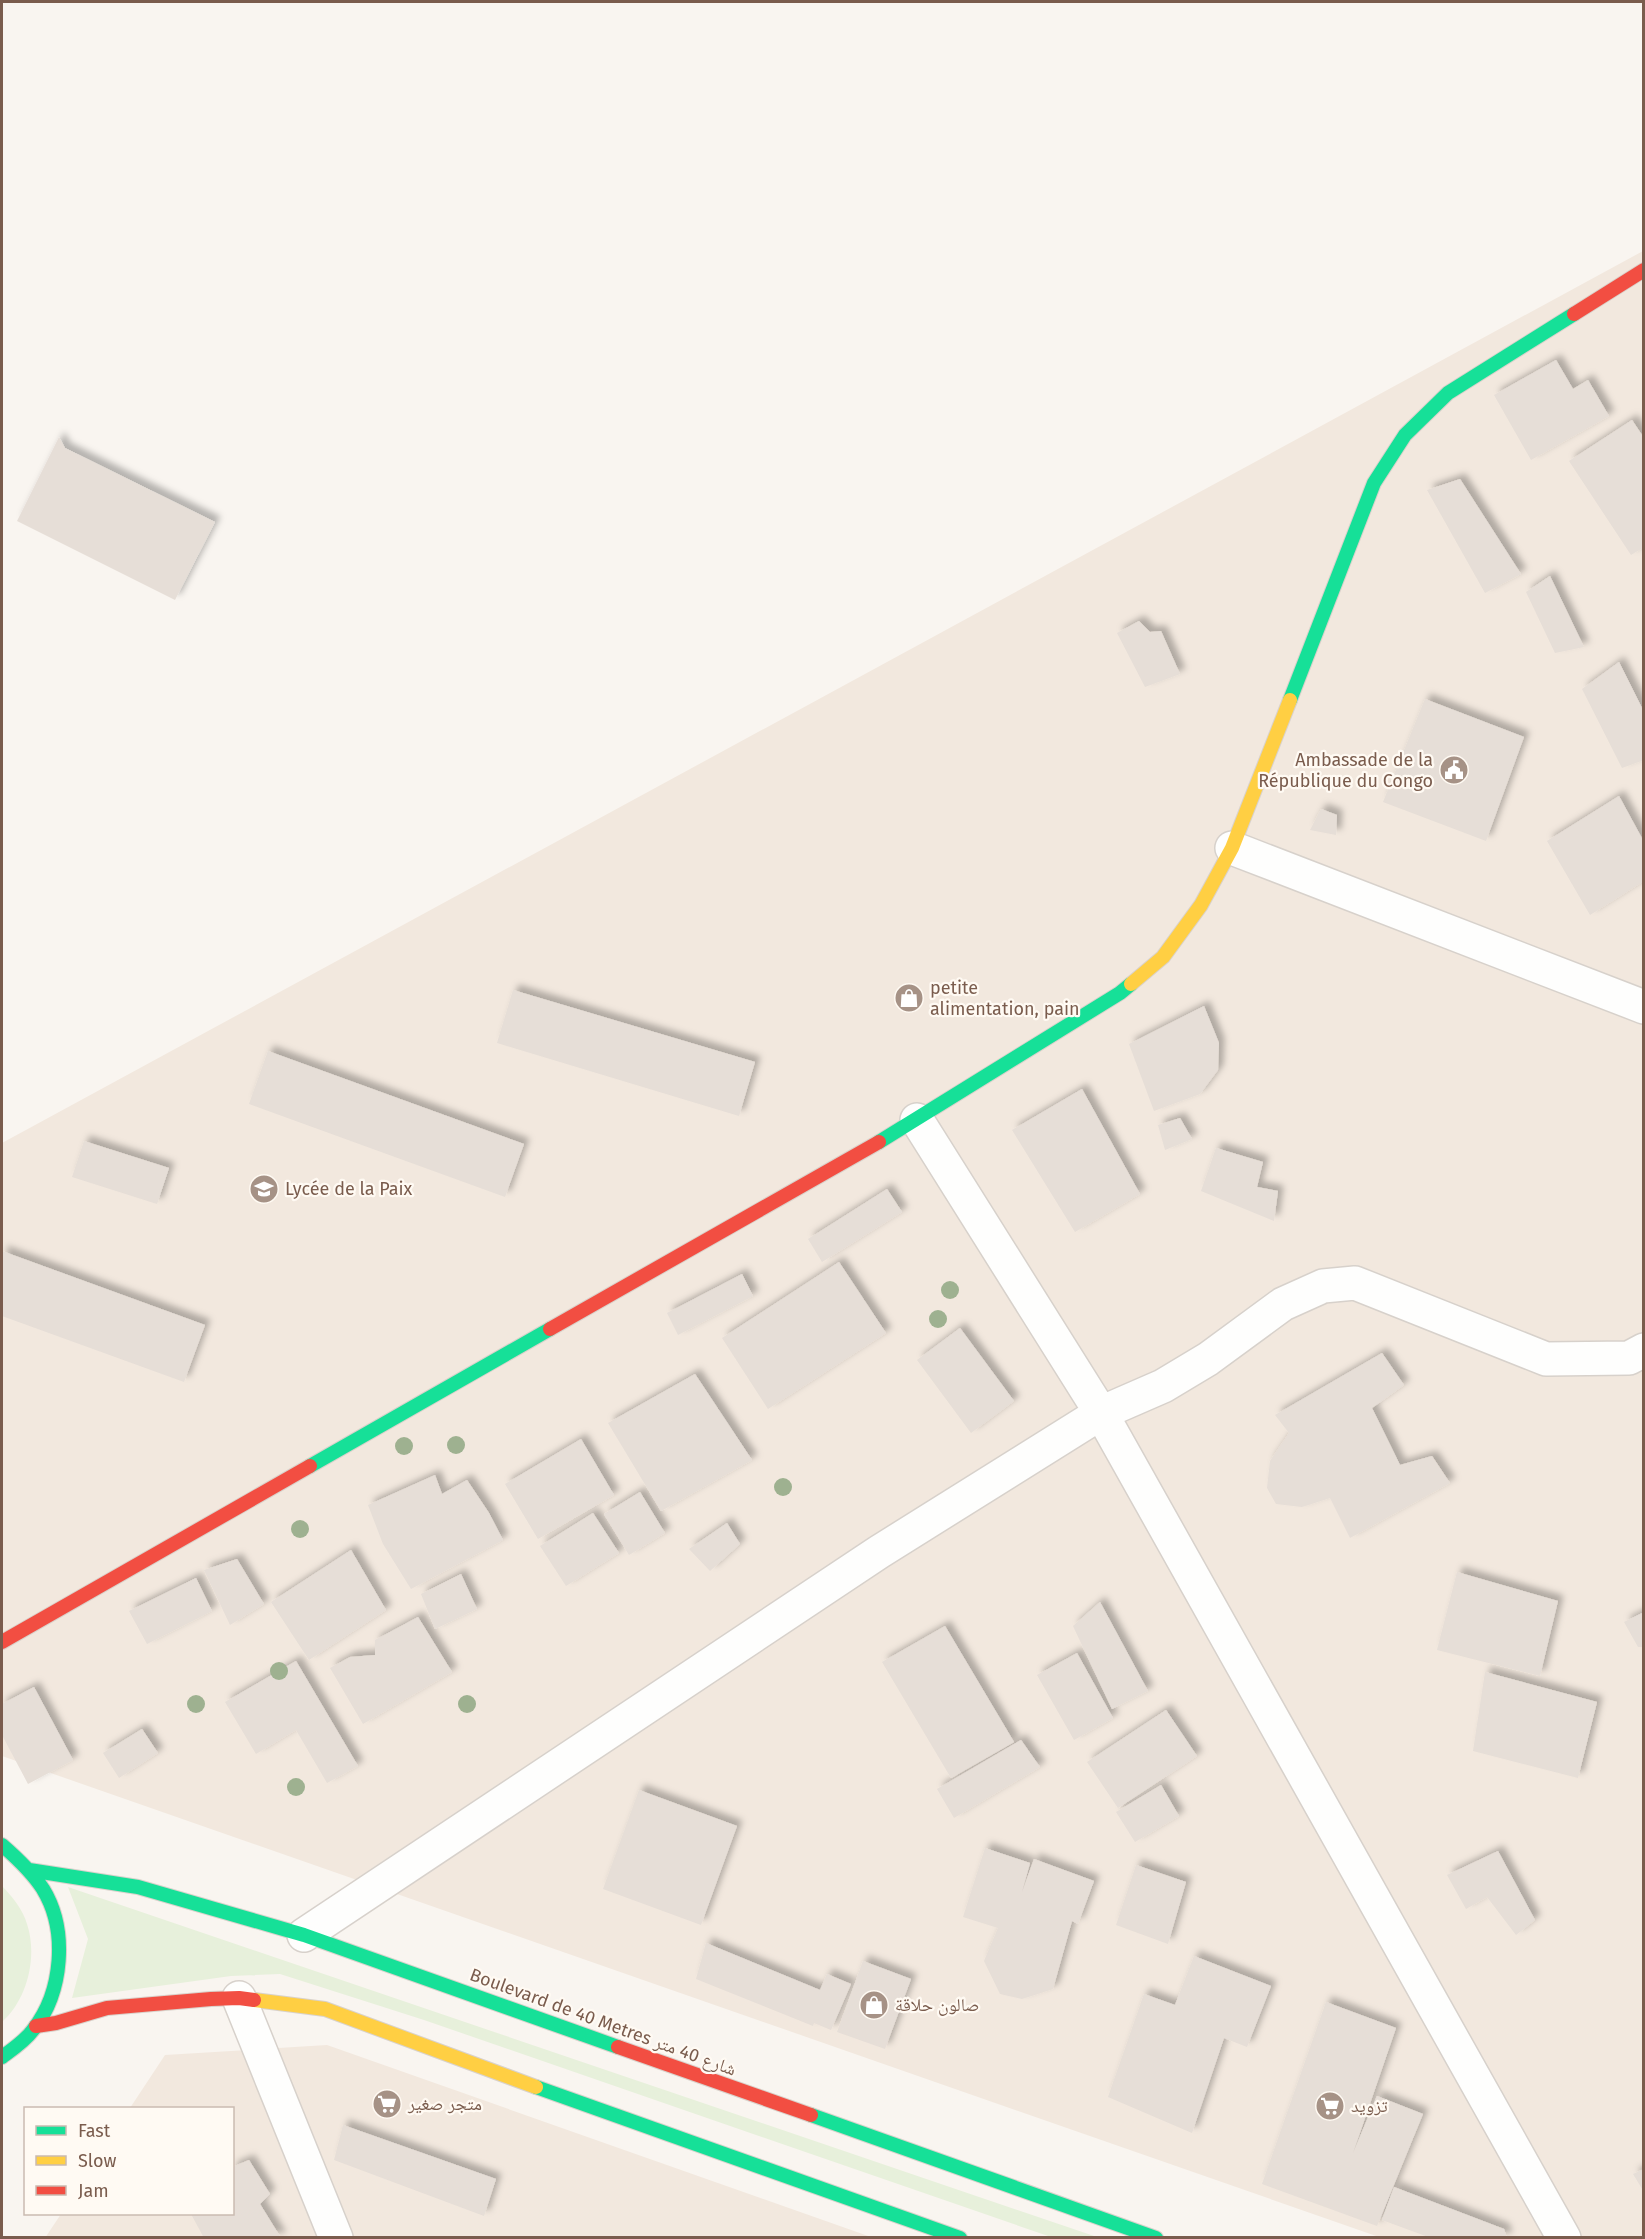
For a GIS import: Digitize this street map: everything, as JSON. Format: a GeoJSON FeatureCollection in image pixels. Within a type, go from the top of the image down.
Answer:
{"type":"FeatureCollection","features":[{"type":"Feature","properties":{"kind":"main road"},"geometry":{"type":"LineString","coordinates":[[2,1642],[917,1120],[1120,993],[1163,957],[1201,905],[1232,848],[1374,483],[1405,435],[1448,393],[1644,270]]}},
{"type":"Feature","properties":{"kind":"main road"},"geometry":{"type":"LineString","coordinates":[[2,1845],[29,1870],[51,1905],[59,1946],[54,1988],[36,2026],[19,2045],[2,2057]]}},
{"type":"Feature","properties":{"kind":"main road","name":"Boulevard de 40 Metres شارع 40 متر"},"geometry":{"type":"LineString","coordinates":[[29,1870],[138,1887],[304,1935],[1156,2238]]}},
{"type":"Feature","properties":{"kind":"main road"},"geometry":{"type":"LineString","coordinates":[[36,2026],[56,2023],[107,2008],[238,1998],[325,2009],[449,2056],[960,2238]]}},
{"type":"Feature","properties":{"kind":"street"},"geometry":{"type":"LineString","coordinates":[[1232,848],[1644,1007]]}},
{"type":"Feature","properties":{"kind":"street"},"geometry":{"type":"LineString","coordinates":[[917,1120],[1101,1413],[1564,2238]]}},
{"type":"Feature","properties":{"kind":"street"},"geometry":{"type":"LineString","coordinates":[[304,1935],[879,1552],[1101,1413],[1163,1386],[1208,1359],[1283,1304],[1323,1286],[1355,1283],[1546,1359],[1629,1358],[1644,1350]]}},
{"type":"Feature","properties":{"kind":"street"},"geometry":{"type":"LineString","coordinates":[[238,1998],[336,2238]]}},
{"type":"Feature","properties":{"kind":"shaded area"},"geometry":{"type":"Polygon","coordinates":[[[1643,251],[1643,2237],[1379,2237],[2,1756],[2,1143],[1643,251]]]}},
{"type":"Feature","properties":{"kind":"shaded area"},"geometry":{"type":"Polygon","coordinates":[[[327,2045],[871,2237],[45,2238],[60,2215],[234,2215],[234,2107],[131,2107],[165,2055],[327,2045]]]}},
{"type":"Feature","properties":{"kind":"green space"},"geometry":{"type":"Polygon","coordinates":[[[2,1886],[17,1903],[25,1919],[30,1937],[31,1964],[18,2002],[2,2022],[2,1886]]]}},
{"type":"Feature","properties":{"kind":"green space"},"geometry":{"type":"Polygon","coordinates":[[[68,1887],[1097,2237],[1051,2237],[424,2020],[280,1974],[231,1976],[72,1998],[88,1939],[68,1887]]]}},
{"type":"Feature","properties":{"kind":"building"},"geometry":{"type":"Polygon","coordinates":[[[1556,360],[1573,389],[1588,380],[1609,416],[1531,460],[1494,395],[1556,360]]]}},
{"type":"Feature","properties":{"kind":"building"},"geometry":{"type":"Polygon","coordinates":[[[1632,420],[1644,438],[1644,547],[1631,555],[1569,461],[1632,420]]]}},
{"type":"Feature","properties":{"kind":"building"},"geometry":{"type":"Polygon","coordinates":[[[59,437],[65,448],[215,522],[175,600],[17,521],[59,437]]]}},
{"type":"Feature","properties":{"kind":"building"},"geometry":{"type":"Polygon","coordinates":[[[1460,479],[1521,574],[1485,593],[1427,490],[1460,479]]]}},
{"type":"Feature","properties":{"kind":"building"},"geometry":{"type":"Polygon","coordinates":[[[1550,576],[1584,647],[1555,653],[1526,592],[1550,576]]]}},
{"type":"Feature","properties":{"kind":"building"},"geometry":{"type":"Polygon","coordinates":[[[1139,621],[1150,632],[1161,631],[1180,674],[1145,687],[1117,633],[1139,621]]]}},
{"type":"Feature","properties":{"kind":"building"},"geometry":{"type":"Polygon","coordinates":[[[1619,662],[1644,712],[1644,760],[1622,768],[1582,689],[1619,662]]]}},
{"type":"Feature","properties":{"kind":"building","name":"Ambassade de la République du Congo"},"geometry":{"type":"Polygon","coordinates":[[[1425,699],[1524,737],[1486,841],[1383,802],[1425,699]]]}},
{"type":"Feature","properties":{"kind":"building"},"geometry":{"type":"Polygon","coordinates":[[[1619,796],[1644,842],[1644,881],[1590,915],[1547,841],[1619,796]]]}},
{"type":"Feature","properties":{"kind":"building"},"geometry":{"type":"Polygon","coordinates":[[[1321,809],[1337,815],[1336,835],[1310,830],[1321,809]]]}},
{"type":"Feature","properties":{"kind":"building"},"geometry":{"type":"Polygon","coordinates":[[[513,990],[755,1062],[739,1116],[497,1043],[513,990]]]}},
{"type":"Feature","properties":{"kind":"building"},"geometry":{"type":"Polygon","coordinates":[[[1204,1006],[1219,1043],[1218,1070],[1200,1094],[1154,1111],[1129,1044],[1204,1006]]]}},
{"type":"Feature","properties":{"kind":"building"},"geometry":{"type":"Polygon","coordinates":[[[268,1051],[524,1144],[505,1197],[249,1104],[268,1051]]]}},
{"type":"Feature","properties":{"kind":"building"},"geometry":{"type":"Polygon","coordinates":[[[1082,1089],[1140,1194],[1075,1232],[1012,1130],[1082,1089]]]}},
{"type":"Feature","properties":{"kind":"building"},"geometry":{"type":"Polygon","coordinates":[[[1180,1118],[1192,1139],[1165,1150],[1158,1125],[1180,1118]]]}},
{"type":"Feature","properties":{"kind":"building"},"geometry":{"type":"Polygon","coordinates":[[[84,1141],[169,1168],[157,1204],[72,1177],[84,1141]]]}},
{"type":"Feature","properties":{"kind":"building"},"geometry":{"type":"Polygon","coordinates":[[[1216,1148],[1263,1162],[1257,1187],[1278,1191],[1274,1221],[1201,1191],[1216,1148]]]}},
{"type":"Feature","properties":{"kind":"building"},"geometry":{"type":"Polygon","coordinates":[[[887,1189],[902,1212],[822,1262],[808,1239],[887,1189]]]}},
{"type":"Feature","properties":{"kind":"building"},"geometry":{"type":"Polygon","coordinates":[[[2,1251],[205,1325],[184,1382],[2,1316],[2,1251]]]}},
{"type":"Feature","properties":{"kind":"building"},"geometry":{"type":"Polygon","coordinates":[[[839,1262],[886,1333],[768,1409],[722,1338],[839,1262]]]}},
{"type":"Feature","properties":{"kind":"building"},"geometry":{"type":"Polygon","coordinates":[[[742,1274],[753,1296],[678,1335],[667,1313],[742,1274]]]}},
{"type":"Feature","properties":{"kind":"building"},"geometry":{"type":"Polygon","coordinates":[[[960,1328],[1014,1401],[971,1433],[917,1360],[960,1328]]]}},
{"type":"Feature","properties":{"kind":"building"},"geometry":{"type":"Polygon","coordinates":[[[1382,1353],[1404,1385],[1372,1408],[1400,1465],[1432,1456],[1450,1483],[1350,1538],[1330,1498],[1302,1507],[1276,1504],[1267,1488],[1270,1461],[1289,1433],[1275,1415],[1382,1353]]]}},
{"type":"Feature","properties":{"kind":"building"},"geometry":{"type":"Polygon","coordinates":[[[695,1374],[752,1460],[661,1511],[608,1423],[695,1374]]]}},
{"type":"Feature","properties":{"kind":"building"},"geometry":{"type":"Polygon","coordinates":[[[581,1439],[614,1495],[538,1539],[505,1484],[581,1439]]]}},
{"type":"Feature","properties":{"kind":"building"},"geometry":{"type":"Polygon","coordinates":[[[435,1475],[442,1494],[467,1480],[489,1513],[503,1540],[411,1589],[383,1544],[368,1505],[435,1475]]]}},
{"type":"Feature","properties":{"kind":"building"},"geometry":{"type":"Polygon","coordinates":[[[640,1492],[665,1533],[629,1555],[604,1514],[640,1492]]]}},
{"type":"Feature","properties":{"kind":"building"},"geometry":{"type":"Polygon","coordinates":[[[593,1513],[619,1553],[566,1586],[540,1546],[593,1513]]]}},
{"type":"Feature","properties":{"kind":"building"},"geometry":{"type":"Polygon","coordinates":[[[727,1523],[740,1544],[710,1571],[689,1549],[727,1523]]]}},
{"type":"Feature","properties":{"kind":"building"},"geometry":{"type":"Polygon","coordinates":[[[351,1550],[386,1610],[309,1660],[271,1602],[351,1550]]]}},
{"type":"Feature","properties":{"kind":"building"},"geometry":{"type":"Polygon","coordinates":[[[237,1559],[264,1604],[230,1625],[204,1570],[237,1559]]]}},
{"type":"Feature","properties":{"kind":"building"},"geometry":{"type":"Polygon","coordinates":[[[1457,1572],[1558,1601],[1540,1676],[1437,1650],[1457,1572]]]}},
{"type":"Feature","properties":{"kind":"building"},"geometry":{"type":"Polygon","coordinates":[[[461,1574],[477,1609],[435,1629],[421,1594],[461,1574]]]}},
{"type":"Feature","properties":{"kind":"building"},"geometry":{"type":"Polygon","coordinates":[[[196,1578],[212,1611],[147,1644],[129,1611],[196,1578]]]}},
{"type":"Feature","properties":{"kind":"building"},"geometry":{"type":"Polygon","coordinates":[[[1100,1602],[1148,1691],[1112,1709],[1073,1626],[1100,1602]]]}},
{"type":"Feature","properties":{"kind":"building"},"geometry":{"type":"Polygon","coordinates":[[[1644,1612],[1644,1647],[1638,1647],[1624,1622],[1644,1612]]]}},
{"type":"Feature","properties":{"kind":"building"},"geometry":{"type":"Polygon","coordinates":[[[418,1617],[452,1672],[363,1724],[330,1668],[350,1657],[375,1655],[375,1640],[418,1617]]]}},
{"type":"Feature","properties":{"kind":"building"},"geometry":{"type":"Polygon","coordinates":[[[945,1626],[1014,1742],[951,1778],[882,1662],[945,1626]]]}},
{"type":"Feature","properties":{"kind":"building"},"geometry":{"type":"Polygon","coordinates":[[[1077,1653],[1113,1718],[1074,1740],[1037,1675],[1077,1653]]]}},
{"type":"Feature","properties":{"kind":"building"},"geometry":{"type":"Polygon","coordinates":[[[296,1661],[358,1766],[327,1783],[296,1730],[256,1754],[225,1702],[296,1661]]]}},
{"type":"Feature","properties":{"kind":"building"},"geometry":{"type":"Polygon","coordinates":[[[1485,1672],[1597,1702],[1578,1778],[1473,1751],[1485,1672]]]}},
{"type":"Feature","properties":{"kind":"building"},"geometry":{"type":"Polygon","coordinates":[[[34,1687],[73,1760],[28,1784],[2,1735],[2,1704],[34,1687]]]}},
{"type":"Feature","properties":{"kind":"building"},"geometry":{"type":"Polygon","coordinates":[[[1166,1710],[1197,1756],[1118,1808],[1087,1762],[1166,1710]]]}},
{"type":"Feature","properties":{"kind":"building"},"geometry":{"type":"Polygon","coordinates":[[[142,1729],[158,1753],[119,1778],[103,1753],[142,1729]]]}},
{"type":"Feature","properties":{"kind":"building"},"geometry":{"type":"Polygon","coordinates":[[[1021,1740],[1040,1767],[954,1818],[937,1789],[1021,1740]]]}},
{"type":"Feature","properties":{"kind":"building"},"geometry":{"type":"Polygon","coordinates":[[[1161,1785],[1179,1816],[1135,1842],[1116,1812],[1161,1785]]]}},
{"type":"Feature","properties":{"kind":"building"},"geometry":{"type":"Polygon","coordinates":[[[639,1790],[737,1826],[701,1925],[603,1889],[639,1790]]]}},
{"type":"Feature","properties":{"kind":"building"},"geometry":{"type":"Polygon","coordinates":[[[985,1848],[1030,1863],[1022,1892],[1034,1859],[1094,1881],[1078,1924],[1072,1921],[1053,1989],[1022,1999],[1000,1994],[984,1961],[998,1928],[963,1917],[985,1848]]]}},
{"type":"Feature","properties":{"kind":"building"},"geometry":{"type":"Polygon","coordinates":[[[1498,1851],[1535,1920],[1516,1935],[1487,1897],[1466,1909],[1447,1875],[1498,1851]]]}},
{"type":"Feature","properties":{"kind":"building"},"geometry":{"type":"Polygon","coordinates":[[[1136,1865],[1186,1882],[1168,1944],[1116,1925],[1136,1865]]]}},
{"type":"Feature","properties":{"kind":"building"},"geometry":{"type":"Polygon","coordinates":[[[706,1943],[820,1990],[827,1974],[851,1984],[831,2030],[814,2023],[813,2026],[696,1979],[706,1943]]]}},
{"type":"Feature","properties":{"kind":"building"},"geometry":{"type":"Polygon","coordinates":[[[1194,1956],[1271,1986],[1247,2047],[1224,2038],[1192,2133],[1108,2097],[1144,1994],[1175,2005],[1194,1956]]]}},
{"type":"Feature","properties":{"kind":"building","name":"صالون حلاقة"},"geometry":{"type":"Polygon","coordinates":[[[863,1961],[911,1979],[885,2049],[837,2032],[863,1961]]]}},
{"type":"Feature","properties":{"kind":"building","name":"تزويد"},"geometry":{"type":"Polygon","coordinates":[[[1326,2002],[1396,2028],[1353,2153],[1377,2096],[1423,2114],[1377,2226],[1262,2184],[1326,2002]]]}},
{"type":"Feature","properties":{"kind":"building"},"geometry":{"type":"Polygon","coordinates":[[[343,2125],[496,2179],[484,2216],[334,2160],[343,2125]]]}},
{"type":"Feature","properties":{"kind":"building"},"geometry":{"type":"Polygon","coordinates":[[[249,2160],[270,2194],[260,2204],[281,2238],[204,2238],[192,2215],[234,2215],[234,2166],[249,2160]]]}},
{"type":"Feature","properties":{"kind":"building"},"geometry":{"type":"Polygon","coordinates":[[[1644,2169],[1644,2192],[1633,2174],[1644,2169]]]}},
{"type":"Feature","properties":{"kind":"building"},"geometry":{"type":"Polygon","coordinates":[[[1394,2187],[1504,2229],[1507,2238],[1431,2238],[1382,2220],[1394,2187]]]}},
{"type":"Feature","properties":{"kind":"traffic: fast"},"geometry":{"type":"LineString","coordinates":[[1290,700],[1374,483],[1405,435],[1448,393],[1574,314]]}},
{"type":"Feature","properties":{"kind":"traffic: fast"},"geometry":{"type":"LineString","coordinates":[[879,1142],[1131,984]]}},
{"type":"Feature","properties":{"kind":"traffic: fast"},"geometry":{"type":"LineString","coordinates":[[310,1466],[550,1329]]}},
{"type":"Feature","properties":{"kind":"traffic: fast"},"geometry":{"type":"LineString","coordinates":[[2,1845],[43,1889],[51,1905],[59,1942],[56,1979],[43,2015],[26,2038],[2,2057]]}},
{"type":"Feature","properties":{"kind":"traffic: fast"},"geometry":{"type":"LineString","coordinates":[[29,1870],[138,1887],[304,1935],[618,2047]]}},
{"type":"Feature","properties":{"kind":"traffic: fast"},"geometry":{"type":"LineString","coordinates":[[536,2087],[960,2238]]}},
{"type":"Feature","properties":{"kind":"traffic: fast"},"geometry":{"type":"LineString","coordinates":[[811,2115],[1156,2238]]}},
{"type":"Feature","properties":{"kind":"traffic: slow"},"geometry":{"type":"LineString","coordinates":[[1131,984],[1163,957],[1201,905],[1232,848],[1290,700]]}},
{"type":"Feature","properties":{"kind":"traffic: slow"},"geometry":{"type":"LineString","coordinates":[[254,2000],[325,2009],[536,2087]]}},
{"type":"Feature","properties":{"kind":"traffic: jam"},"geometry":{"type":"LineString","coordinates":[[1574,314],[1644,270]]}},
{"type":"Feature","properties":{"kind":"traffic: jam"},"geometry":{"type":"LineString","coordinates":[[550,1329],[879,1142]]}},
{"type":"Feature","properties":{"kind":"traffic: jam"},"geometry":{"type":"LineString","coordinates":[[2,1642],[310,1466]]}},
{"type":"Feature","properties":{"kind":"traffic: jam"},"geometry":{"type":"LineString","coordinates":[[36,2026],[56,2023],[107,2008],[211,1999],[254,2000]]}},
{"type":"Feature","properties":{"kind":"traffic: jam"},"geometry":{"type":"LineString","coordinates":[[618,2047],[811,2115]]}},
{"type":"Feature","properties":{"kind":"place","name":"Ambassade de la République du Congo"},"geometry":{"type":"Point","coordinates":[1454,770]}},
{"type":"Feature","properties":{"kind":"place","name":"petite alimentation, pain"},"geometry":{"type":"Point","coordinates":[909,998]}},
{"type":"Feature","properties":{"kind":"place","name":"Lycée de la Paix"},"geometry":{"type":"Point","coordinates":[264,1189]}},
{"type":"Feature","properties":{"kind":"place","name":"صالون حلاقة"},"geometry":{"type":"Point","coordinates":[874,2005]}},
{"type":"Feature","properties":{"kind":"place","name":"متجر صغير"},"geometry":{"type":"Point","coordinates":[387,2104]}},
{"type":"Feature","properties":{"kind":"place","name":"تزويد"},"geometry":{"type":"Point","coordinates":[1330,2106]}}]}
